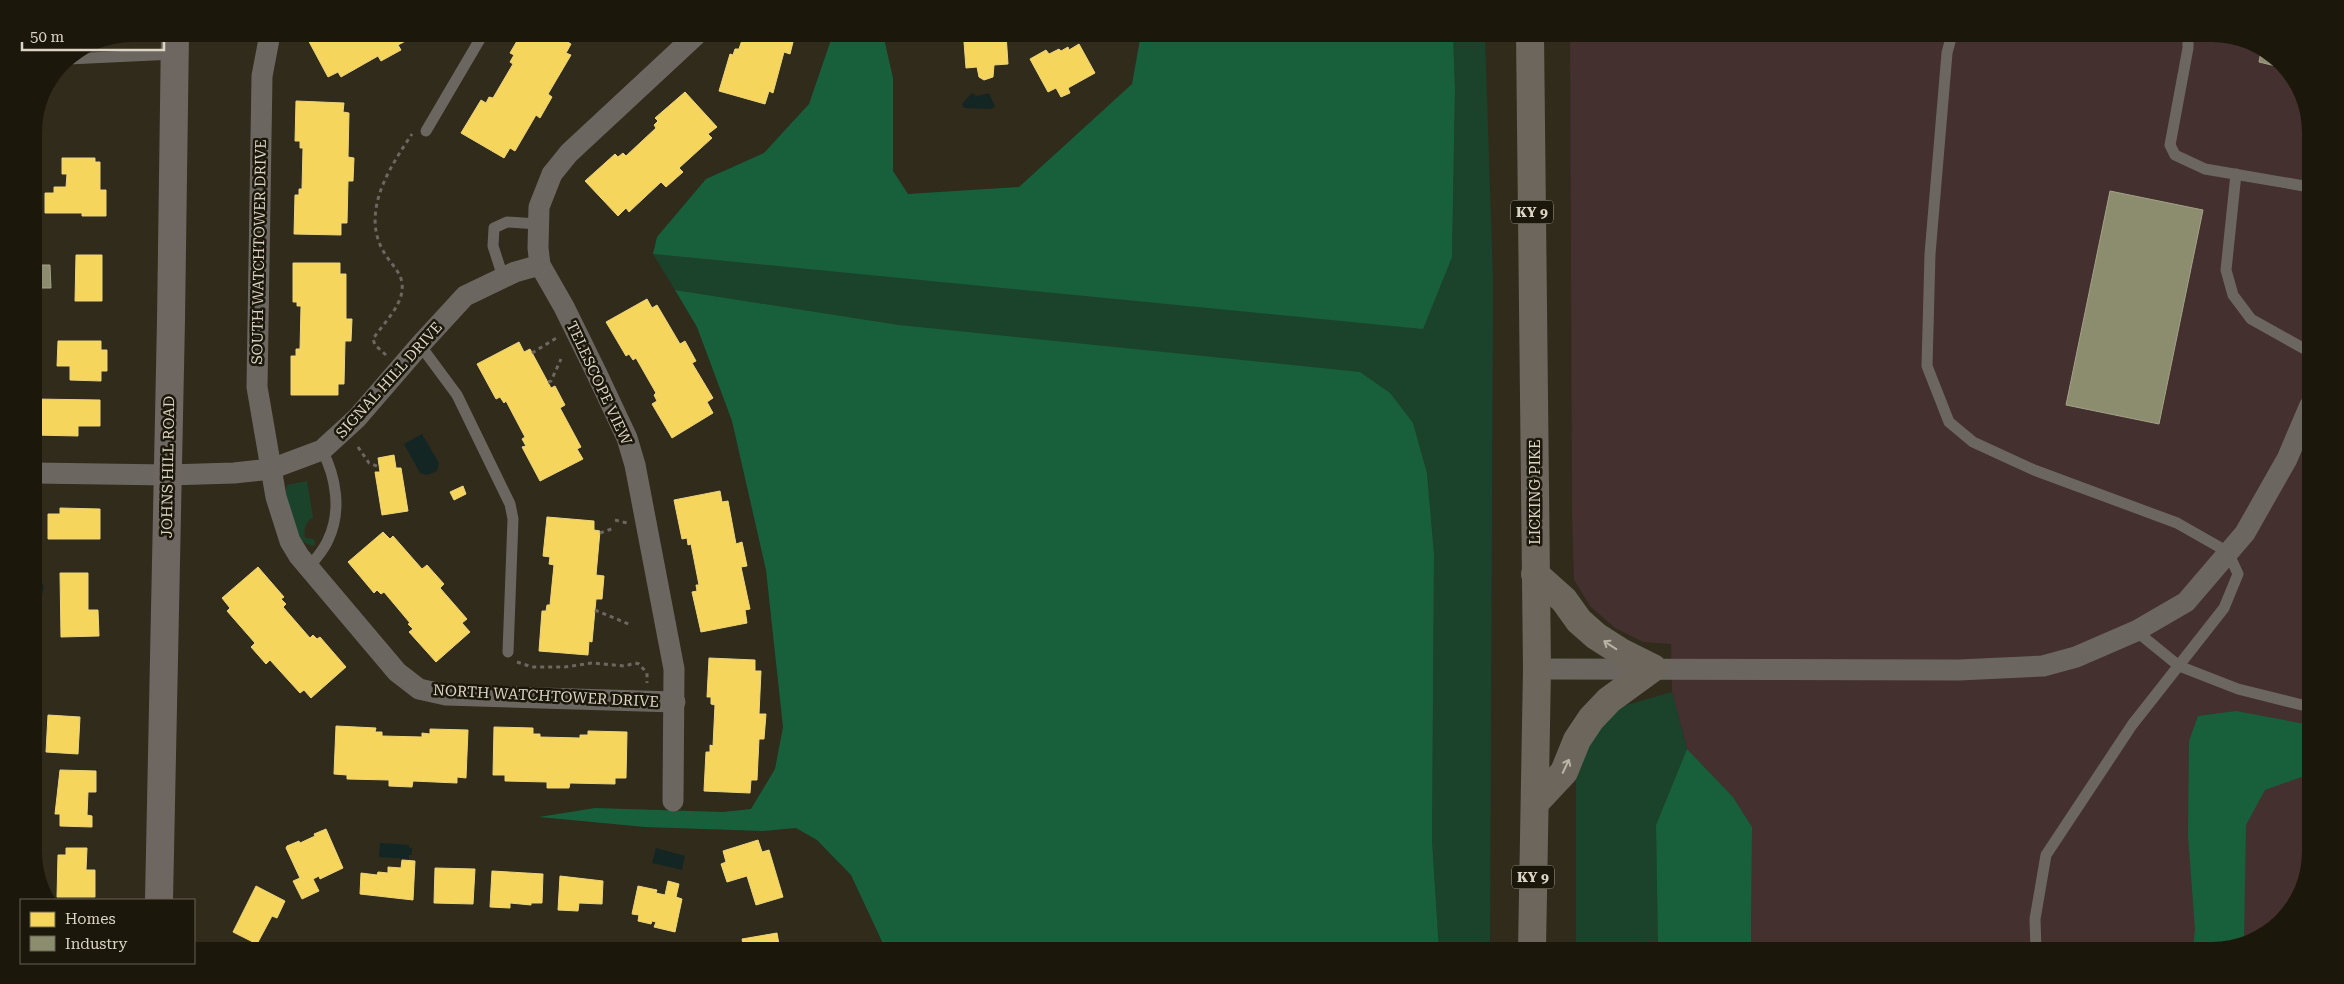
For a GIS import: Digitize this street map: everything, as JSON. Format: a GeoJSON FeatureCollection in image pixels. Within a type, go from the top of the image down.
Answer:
{"type":"FeatureCollection","features":[{"type":"Feature","properties":{"kind":"main road","name":"LICKING PIKE"},"geometry":{"type":"LineString","coordinates":[[1530,42],[1537,669],[1532,942]]}},
{"type":"Feature","properties":{"kind":"main road","name":"JOHNS HILL ROAD"},"geometry":{"type":"LineString","coordinates":[[159,899],[175,44]]}},
{"type":"Feature","properties":{"kind":"main road"},"geometry":{"type":"LineString","coordinates":[[1535,574],[1564,600],[1579,620],[1596,636],[1620,652],[1653,668],[1609,700],[1591,719],[1577,740],[1564,772],[1535,803]]}},
{"type":"Feature","properties":{"kind":"street","name":"SOUTH WATCHTOWER DRIVE"},"geometry":{"type":"LineString","coordinates":[[268,43],[262,76],[257,387],[271,470]]}},
{"type":"Feature","properties":{"kind":"street","name":"TELESCOPE VIEW"},"geometry":{"type":"LineString","coordinates":[[673,801],[675,702],[673,660],[636,465],[626,438],[574,328],[540,265],[538,224],[539,207],[544,191],[552,174],[567,155],[688,43]]}},
{"type":"Feature","properties":{"kind":"street","name":"SIGNAL HILL DRIVE"},"geometry":{"type":"LineString","coordinates":[[43,473],[168,475],[271,470],[322,450],[357,418],[465,296],[503,277],[540,265]]}},
{"type":"Feature","properties":{"kind":"street"},"geometry":{"type":"LineString","coordinates":[[1537,669],[1959,670],[2043,666],[2076,657],[2136,632],[2186,602],[2245,534],[2287,459],[2301,425]]}},
{"type":"Feature","properties":{"kind":"street","name":"NORTH WATCHTOWER DRIVE"},"geometry":{"type":"LineString","coordinates":[[271,470],[276,496],[290,541],[309,568],[397,672],[419,689],[446,695],[675,702]]}},
{"type":"Feature","properties":{"kind":"lane"},"geometry":{"type":"LineString","coordinates":[[1950,42],[1947,53],[1930,254],[1927,366],[1949,422],[1973,442],[2034,470],[2177,523],[2228,552],[2238,574],[2224,608],[2132,724],[2046,855],[2035,920],[2036,942]]}},
{"type":"Feature","properties":{"kind":"lane"},"geometry":{"type":"LineString","coordinates":[[2188,42],[2170,145],[2175,155],[2205,168],[2301,185]]}},
{"type":"Feature","properties":{"kind":"lane"},"geometry":{"type":"LineString","coordinates":[[426,131],[478,43]]}},
{"type":"Feature","properties":{"kind":"lane"},"geometry":{"type":"LineString","coordinates":[[84,57],[175,44]]}},
{"type":"Feature","properties":{"kind":"lane"},"geometry":{"type":"LineString","coordinates":[[2236,174],[2226,270],[2233,295],[2251,319],[2301,347]]}},
{"type":"Feature","properties":{"kind":"lane"},"geometry":{"type":"LineString","coordinates":[[503,277],[493,246],[494,228],[507,222],[538,224]]}},
{"type":"Feature","properties":{"kind":"lane"},"geometry":{"type":"LineString","coordinates":[[420,345],[457,395],[510,504],[513,518],[508,652]]}},
{"type":"Feature","properties":{"kind":"lane"},"geometry":{"type":"LineString","coordinates":[[309,568],[328,540],[334,521],[335,482],[331,467],[322,450]]}},
{"type":"Feature","properties":{"kind":"lane"},"geometry":{"type":"LineString","coordinates":[[2136,632],[2179,666],[2238,689],[2302,705]]}},
{"type":"Feature","properties":{"kind":"path"},"geometry":{"type":"LineString","coordinates":[[394,360],[380,350],[373,342],[401,297],[403,290],[398,271],[380,245],[376,230],[376,203],[385,178],[417,125],[426,131]]}},
{"type":"Feature","properties":{"kind":"path"},"geometry":{"type":"LineString","coordinates":[[532,353],[574,328]]}},
{"type":"Feature","properties":{"kind":"path"},"geometry":{"type":"LineString","coordinates":[[548,382],[551,381],[560,359]]}},
{"type":"Feature","properties":{"kind":"path"},"geometry":{"type":"LineString","coordinates":[[358,447],[369,463],[379,467]]}},
{"type":"Feature","properties":{"kind":"path"},"geometry":{"type":"LineString","coordinates":[[600,533],[614,528]]}},
{"type":"Feature","properties":{"kind":"path"},"geometry":{"type":"LineString","coordinates":[[595,610],[631,624]]}},
{"type":"Feature","properties":{"kind":"path"},"geometry":{"type":"LineString","coordinates":[[508,652],[502,652],[502,658],[511,659],[532,667],[565,667],[592,663],[625,666],[639,664],[647,672],[647,701]]}},
{"type":"Feature","properties":{"kind":"shaded area"},"geometry":{"type":"Polygon","coordinates":[[[1570,42],[2212,42],[2246,49],[2271,65],[2286,82],[2297,104],[2301,127],[2302,852],[2295,886],[2283,906],[2262,926],[2246,935],[2212,942],[1751,942],[1752,827],[1733,797],[1687,749],[1672,692],[1671,644],[1643,642],[1615,628],[1590,606],[1574,580],[1572,517],[1570,42]]]}},
{"type":"Feature","properties":{"kind":"green space"},"geometry":{"type":"Polygon","coordinates":[[[1453,42],[1485,42],[1493,281],[1490,942],[1438,942],[1432,840],[1434,554],[1427,473],[1413,423],[899,325],[675,290],[653,254],[1149,301],[1452,257],[1455,88],[1453,42]]]}},
{"type":"Feature","properties":{"kind":"green space"},"geometry":{"type":"Polygon","coordinates":[[[1453,42],[1455,88],[1452,257],[1423,329],[653,254],[657,237],[706,179],[764,153],[809,104],[830,43],[885,43],[893,78],[893,171],[908,194],[1019,187],[1132,84],[1139,43],[1453,42]]]}},
{"type":"Feature","properties":{"kind":"green space"},"geometry":{"type":"Polygon","coordinates":[[[675,290],[899,325],[1360,372],[1390,393],[1413,423],[1427,473],[1434,554],[1432,840],[1438,942],[882,942],[851,875],[817,840],[796,828],[763,831],[645,827],[539,817],[595,808],[723,812],[751,809],[775,769],[783,727],[766,570],[732,421],[697,327],[675,290]]]}},
{"type":"Feature","properties":{"kind":"green space"},"geometry":{"type":"Polygon","coordinates":[[[307,481],[313,517],[307,523],[304,535],[305,538],[314,539],[315,545],[312,546],[301,541],[285,495],[287,485],[307,481]]]}},
{"type":"Feature","properties":{"kind":"green space"},"geometry":{"type":"Polygon","coordinates":[[[1672,692],[1687,749],[1656,825],[1658,942],[1576,942],[1576,780],[1590,733],[1623,706],[1672,692]]]}},
{"type":"Feature","properties":{"kind":"green space"},"geometry":{"type":"Polygon","coordinates":[[[2236,711],[2302,723],[2302,777],[2265,790],[2246,825],[2244,936],[2212,942],[2194,942],[2195,929],[2188,836],[2189,741],[2198,716],[2236,711]]]}},
{"type":"Feature","properties":{"kind":"green space"},"geometry":{"type":"Polygon","coordinates":[[[1687,749],[1733,797],[1752,827],[1751,942],[1658,942],[1656,825],[1687,749]]]}},
{"type":"Feature","properties":{"kind":"water"},"geometry":{"type":"Polygon","coordinates":[[[972,93],[977,96],[989,93],[995,107],[990,109],[964,108],[962,104],[972,93]]]}},
{"type":"Feature","properties":{"kind":"water"},"geometry":{"type":"Polygon","coordinates":[[[422,434],[439,463],[437,471],[427,475],[420,473],[404,444],[422,434]]]}},
{"type":"Feature","properties":{"kind":"water"},"geometry":{"type":"Polygon","coordinates":[[[380,843],[409,845],[409,848],[412,848],[412,855],[409,855],[409,859],[379,857],[380,843]]]}},
{"type":"Feature","properties":{"kind":"water"},"geometry":{"type":"Polygon","coordinates":[[[656,848],[685,856],[682,870],[652,863],[656,848]]]}},
{"type":"Feature","properties":{"kind":"building: Homes"},"geometry":{"type":"Polygon","coordinates":[[[310,43],[402,43],[398,45],[401,50],[381,61],[378,56],[341,77],[338,72],[328,77],[310,43]]]}},
{"type":"Feature","properties":{"kind":"building: Homes"},"geometry":{"type":"Polygon","coordinates":[[[516,43],[571,44],[566,53],[571,55],[548,94],[552,97],[540,118],[536,115],[515,151],[510,148],[504,158],[461,133],[481,100],[486,103],[489,97],[493,98],[513,64],[510,62],[514,55],[510,53],[516,43]]]}},
{"type":"Feature","properties":{"kind":"building: Homes"},"geometry":{"type":"Polygon","coordinates":[[[741,43],[793,43],[790,54],[784,52],[773,93],[769,91],[765,104],[719,91],[730,54],[733,55],[735,49],[739,49],[741,43]]]}},
{"type":"Feature","properties":{"kind":"building: Homes"},"geometry":{"type":"Polygon","coordinates":[[[964,43],[1007,43],[1008,64],[994,65],[993,77],[984,80],[979,77],[977,67],[966,68],[964,43]]]}},
{"type":"Feature","properties":{"kind":"building: Homes"},"geometry":{"type":"Polygon","coordinates":[[[1079,44],[1095,73],[1068,88],[1070,93],[1061,97],[1056,88],[1048,92],[1030,59],[1046,50],[1049,54],[1068,47],[1069,50],[1079,44]]]}},
{"type":"Feature","properties":{"kind":"building: Homes"},"geometry":{"type":"Polygon","coordinates":[[[685,92],[717,127],[708,134],[712,138],[679,168],[683,172],[666,187],[661,182],[629,212],[626,208],[618,216],[585,181],[615,154],[618,157],[623,153],[626,156],[656,128],[654,125],[658,121],[655,118],[685,92]]]}},
{"type":"Feature","properties":{"kind":"building: Homes"},"geometry":{"type":"Polygon","coordinates":[[[296,101],[344,103],[343,112],[349,113],[348,157],[354,158],[353,181],[348,181],[347,223],[341,223],[341,235],[294,234],[295,195],[299,195],[299,189],[302,189],[303,148],[300,148],[300,141],[295,141],[296,101]]]}},
{"type":"Feature","properties":{"kind":"building: Homes"},"geometry":{"type":"Polygon","coordinates":[[[62,158],[95,158],[95,162],[100,162],[100,190],[106,190],[106,216],[82,216],[82,213],[45,213],[45,193],[54,193],[54,187],[66,187],[67,174],[62,174],[62,158]]]}},
{"type":"Feature","properties":{"kind":"building: Homes"},"geometry":{"type":"Polygon","coordinates":[[[76,255],[102,255],[102,301],[75,301],[76,255]]]}},
{"type":"Feature","properties":{"kind":"building: Homes"},"geometry":{"type":"Polygon","coordinates":[[[293,263],[340,263],[340,274],[346,274],[346,319],[352,319],[351,341],[345,341],[344,384],[338,384],[338,395],[291,395],[291,356],[296,356],[296,349],[300,349],[301,306],[297,306],[297,302],[293,302],[293,263]]]}},
{"type":"Feature","properties":{"kind":"building: Homes"},"geometry":{"type":"Polygon","coordinates":[[[647,299],[652,308],[657,305],[680,344],[685,341],[696,361],[692,363],[713,398],[707,402],[713,413],[672,438],[652,404],[657,401],[654,395],[656,393],[636,358],[633,360],[629,354],[626,356],[606,322],[647,299]]]}},
{"type":"Feature","properties":{"kind":"building: Homes"},"geometry":{"type":"Polygon","coordinates":[[[58,341],[101,341],[101,350],[107,350],[107,371],[101,371],[101,381],[70,380],[70,366],[57,366],[58,341]]]}},
{"type":"Feature","properties":{"kind":"building: Homes"},"geometry":{"type":"Polygon","coordinates":[[[519,342],[524,352],[530,349],[551,388],[555,386],[565,405],[560,408],[581,447],[577,449],[583,459],[540,481],[522,447],[526,446],[522,439],[525,437],[506,401],[504,403],[500,397],[496,399],[477,364],[519,342]]]}},
{"type":"Feature","properties":{"kind":"building: Homes"},"geometry":{"type":"Polygon","coordinates":[[[43,399],[100,400],[100,426],[78,426],[78,436],[43,435],[43,399]]]}},
{"type":"Feature","properties":{"kind":"building: Homes"},"geometry":{"type":"Polygon","coordinates":[[[394,455],[396,468],[401,468],[408,511],[382,515],[375,472],[380,472],[378,458],[394,455]]]}},
{"type":"Feature","properties":{"kind":"building: Homes"},"geometry":{"type":"Polygon","coordinates":[[[463,486],[466,494],[454,500],[450,492],[463,486]]]}},
{"type":"Feature","properties":{"kind":"building: Homes"},"geometry":{"type":"Polygon","coordinates":[[[720,491],[722,502],[728,501],[736,544],[742,542],[747,566],[741,567],[750,609],[745,610],[747,623],[701,632],[692,592],[697,591],[696,585],[699,585],[691,544],[688,545],[687,538],[682,539],[674,500],[720,491]]]}},
{"type":"Feature","properties":{"kind":"building: Homes"},"geometry":{"type":"Polygon","coordinates":[[[60,508],[100,509],[100,539],[48,539],[48,514],[60,514],[60,508]]]}},
{"type":"Feature","properties":{"kind":"building: Homes"},"geometry":{"type":"Polygon","coordinates":[[[547,517],[594,521],[594,530],[600,531],[596,575],[604,576],[602,599],[596,599],[592,642],[589,641],[588,655],[539,651],[542,611],[546,611],[547,605],[550,605],[554,565],[549,564],[550,557],[543,556],[547,517]]]}},
{"type":"Feature","properties":{"kind":"building: Homes"},"geometry":{"type":"Polygon","coordinates":[[[383,532],[390,539],[393,536],[422,569],[427,565],[444,584],[440,588],[467,619],[462,623],[470,632],[436,662],[409,632],[413,629],[408,624],[410,623],[384,592],[381,594],[377,590],[374,593],[348,562],[383,532]]]}},
{"type":"Feature","properties":{"kind":"building: Homes"},"geometry":{"type":"Polygon","coordinates":[[[258,567],[284,597],[281,599],[286,604],[283,607],[310,638],[313,635],[317,639],[320,637],[346,667],[311,698],[304,690],[300,693],[270,660],[266,664],[251,647],[255,643],[227,611],[230,608],[222,598],[258,567]]]}},
{"type":"Feature","properties":{"kind":"building: Homes"},"geometry":{"type":"Polygon","coordinates":[[[60,573],[88,573],[88,610],[98,610],[99,636],[61,637],[60,573]]]}},
{"type":"Feature","properties":{"kind":"building: Homes"},"geometry":{"type":"Polygon","coordinates":[[[709,658],[755,660],[755,671],[761,671],[759,714],[766,714],[764,739],[759,739],[757,780],[751,780],[750,793],[704,791],[706,752],[710,752],[710,745],[713,746],[715,705],[711,704],[711,697],[707,697],[709,658]]]}},
{"type":"Feature","properties":{"kind":"building: Homes"},"geometry":{"type":"Polygon","coordinates":[[[48,715],[80,717],[78,754],[46,752],[48,715]]]}},
{"type":"Feature","properties":{"kind":"building: Homes"},"geometry":{"type":"Polygon","coordinates":[[[336,726],[376,728],[375,732],[382,732],[382,736],[422,737],[422,733],[430,734],[430,729],[468,730],[466,778],[457,777],[457,783],[413,781],[412,787],[389,786],[389,780],[347,779],[347,775],[334,774],[336,726]]]}},
{"type":"Feature","properties":{"kind":"building: Homes"},"geometry":{"type":"Polygon","coordinates":[[[494,727],[533,728],[533,734],[540,734],[540,737],[580,738],[580,735],[588,735],[588,731],[627,732],[626,778],[615,778],[615,784],[570,783],[569,788],[547,788],[547,782],[505,781],[505,775],[493,775],[494,727]]]}},
{"type":"Feature","properties":{"kind":"building: Homes"},"geometry":{"type":"Polygon","coordinates":[[[60,770],[96,771],[96,792],[88,792],[87,815],[92,816],[92,827],[60,826],[60,814],[55,814],[60,770]]]}},
{"type":"Feature","properties":{"kind":"building: Homes"},"geometry":{"type":"Polygon","coordinates":[[[326,829],[343,868],[320,879],[319,876],[313,879],[319,891],[302,899],[293,881],[300,878],[286,848],[315,836],[314,834],[326,829]]]}},
{"type":"Feature","properties":{"kind":"building: Homes"},"geometry":{"type":"Polygon","coordinates":[[[758,840],[762,852],[769,850],[783,897],[756,905],[747,876],[727,882],[721,864],[726,862],[723,851],[758,840]]]}},
{"type":"Feature","properties":{"kind":"building: Homes"},"geometry":{"type":"Polygon","coordinates":[[[66,848],[87,848],[86,870],[95,870],[95,897],[57,897],[58,855],[66,855],[66,848]]]}},
{"type":"Feature","properties":{"kind":"building: Homes"},"geometry":{"type":"Polygon","coordinates":[[[402,860],[415,861],[413,900],[360,894],[361,873],[377,875],[378,872],[388,873],[388,867],[401,868],[402,860]]]}},
{"type":"Feature","properties":{"kind":"building: Homes"},"geometry":{"type":"Polygon","coordinates":[[[435,868],[475,869],[473,904],[434,903],[435,868]]]}},
{"type":"Feature","properties":{"kind":"building: Homes"},"geometry":{"type":"Polygon","coordinates":[[[492,871],[543,874],[542,903],[531,903],[531,905],[510,903],[510,908],[490,907],[492,871]]]}},
{"type":"Feature","properties":{"kind":"building: Homes"},"geometry":{"type":"Polygon","coordinates":[[[560,876],[603,881],[602,904],[579,903],[578,911],[558,910],[560,876]]]}},
{"type":"Feature","properties":{"kind":"building: Homes"},"geometry":{"type":"Polygon","coordinates":[[[668,881],[679,884],[676,897],[682,899],[675,932],[654,927],[656,922],[652,921],[651,924],[638,921],[639,915],[632,914],[638,886],[657,890],[656,893],[665,895],[668,881]]]}},
{"type":"Feature","properties":{"kind":"building: Homes"},"geometry":{"type":"Polygon","coordinates":[[[256,886],[285,901],[277,918],[272,916],[258,942],[253,942],[233,932],[256,886]]]}},
{"type":"Feature","properties":{"kind":"building: Homes"},"geometry":{"type":"Polygon","coordinates":[[[777,933],[779,942],[743,942],[742,939],[777,933]]]}},
{"type":"Feature","properties":{"kind":"building: Industry"},"geometry":{"type":"Polygon","coordinates":[[[2260,57],[2271,65],[2259,62],[2260,57]]]}},
{"type":"Feature","properties":{"kind":"building: Industry"},"geometry":{"type":"Polygon","coordinates":[[[2110,191],[2203,210],[2159,424],[2066,405],[2110,191]]]}},
{"type":"Feature","properties":{"kind":"building: Industry"},"geometry":{"type":"Polygon","coordinates":[[[43,265],[50,265],[51,288],[43,288],[43,265]]]}}]}
